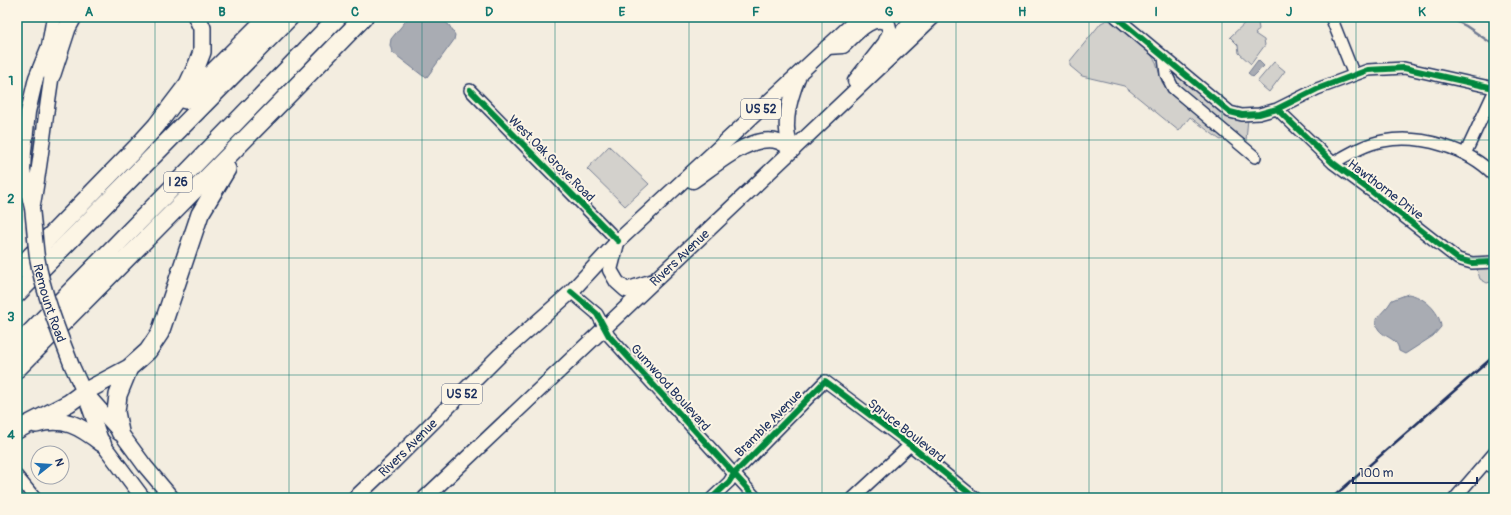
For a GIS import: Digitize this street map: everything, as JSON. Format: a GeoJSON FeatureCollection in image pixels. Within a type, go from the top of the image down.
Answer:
{"type":"FeatureCollection","features":[{"type":"Feature","properties":{"kind":"highway"},"geometry":{"type":"LineString","coordinates":[[52,74],[73,17]]}},
{"type":"Feature","properties":{"kind":"highway"},"geometry":{"type":"LineString","coordinates":[[136,148],[156,126],[188,84],[197,65],[202,52],[202,28],[197,17]]}},
{"type":"Feature","properties":{"kind":"highway"},"geometry":{"type":"LineString","coordinates":[[17,270],[136,148],[268,17]]}},
{"type":"Feature","properties":{"kind":"highway","name":"I 26"},"geometry":{"type":"LineString","coordinates":[[17,294],[290,17]]}},
{"type":"Feature","properties":{"kind":"highway","name":"I 26"},"geometry":{"type":"LineString","coordinates":[[17,346],[338,17]]}},
{"type":"Feature","properties":{"kind":"highway"},"geometry":{"type":"LineString","coordinates":[[17,369],[198,188],[364,17]]}},
{"type":"Feature","properties":{"kind":"highway"},"geometry":{"type":"LineString","coordinates":[[20,429],[69,403],[84,392],[129,368],[148,351],[160,333],[200,214],[216,185],[236,157],[287,97]]}},
{"type":"Feature","properties":{"kind":"highway"},"geometry":{"type":"LineString","coordinates":[[120,432],[116,412],[118,395],[129,368]]}},
{"type":"Feature","properties":{"kind":"highway"},"geometry":{"type":"LineString","coordinates":[[20,429],[46,421],[66,422],[84,429],[102,443]]}},
{"type":"Feature","properties":{"kind":"main road","name":"Remount Road"},"geometry":{"type":"LineString","coordinates":[[54,17],[49,46],[36,78],[28,112],[24,151],[23,171],[32,208],[39,266],[59,333],[84,392],[102,443],[143,498]]}},
{"type":"Feature","properties":{"kind":"main road","name":"Rivers Avenue"},"geometry":{"type":"LineString","coordinates":[[355,498],[500,355],[571,292],[618,241],[860,17]]}},
{"type":"Feature","properties":{"kind":"main road"},"geometry":{"type":"LineString","coordinates":[[860,87],[914,17]]}},
{"type":"Feature","properties":{"kind":"main road","name":"Rivers Avenue"},"geometry":{"type":"LineString","coordinates":[[425,498],[933,17]]}},
{"type":"Feature","properties":{"kind":"main road"},"geometry":{"type":"LineString","coordinates":[[827,47],[843,46],[874,20],[883,21],[890,27],[890,32],[885,43],[827,118]]}},
{"type":"Feature","properties":{"kind":"main road","name":"Remount Road"},"geometry":{"type":"LineString","coordinates":[[32,208],[39,170],[41,144],[52,74],[49,46]]}},
{"type":"Feature","properties":{"kind":"main road"},"geometry":{"type":"LineString","coordinates":[[793,150],[789,143],[787,134],[788,118],[795,84],[799,73]]}},
{"type":"Feature","properties":{"kind":"main road"},"geometry":{"type":"LineString","coordinates":[[660,201],[695,180],[740,148],[757,142],[771,141],[779,142],[793,150]]}},
{"type":"Feature","properties":{"kind":"main road"},"geometry":{"type":"LineString","coordinates":[[618,241],[610,270],[616,282],[626,290],[654,281]]}},
{"type":"Feature","properties":{"kind":"main road","name":"Remount Road"},"geometry":{"type":"LineString","coordinates":[[84,392],[120,432],[145,466],[172,498]]}},
{"type":"Feature","properties":{"kind":"main road"},"geometry":{"type":"LineString","coordinates":[[366,498],[394,461]]}},
{"type":"Feature","properties":{"kind":"street"},"geometry":{"type":"LineString","coordinates":[[1116,17],[1230,112],[1242,115],[1259,114],[1277,109],[1317,89],[1368,70],[1404,68],[1494,88]]}},
{"type":"Feature","properties":{"kind":"street"},"geometry":{"type":"LineString","coordinates":[[1331,17],[1354,75]]}},
{"type":"Feature","properties":{"kind":"street"},"geometry":{"type":"LineString","coordinates":[[1164,57],[1166,74],[1174,88],[1255,158]]}},
{"type":"Feature","properties":{"kind":"street","name":"West Oak Grove Road"},"geometry":{"type":"LineString","coordinates":[[470,90],[618,241]]}},
{"type":"Feature","properties":{"kind":"street"},"geometry":{"type":"LineString","coordinates":[[1465,154],[1494,92]]}},
{"type":"Feature","properties":{"kind":"street","name":"Hawthorne Drive"},"geometry":{"type":"LineString","coordinates":[[1277,109],[1333,163],[1458,259],[1472,263],[1494,262]]}},
{"type":"Feature","properties":{"kind":"street","name":"Hawthorne Drive"},"geometry":{"type":"LineString","coordinates":[[1333,163],[1358,149],[1383,141],[1410,139],[1442,145],[1465,154],[1494,175]]}},
{"type":"Feature","properties":{"kind":"street","name":"Gumwood Boulevard"},"geometry":{"type":"LineString","coordinates":[[571,292],[597,314],[609,336],[756,498]]}},
{"type":"Feature","properties":{"kind":"street","name":"Bramble Avenue"},"geometry":{"type":"LineString","coordinates":[[712,498],[825,382]]}},
{"type":"Feature","properties":{"kind":"street","name":"Spruce Boulevard"},"geometry":{"type":"LineString","coordinates":[[825,382],[910,445],[975,498]]}},
{"type":"Feature","properties":{"kind":"street"},"geometry":{"type":"LineString","coordinates":[[854,498],[910,445]]}},
{"type":"Feature","properties":{"kind":"street"},"geometry":{"type":"LineString","coordinates":[[1455,498],[1490,465],[1494,453]]}},
{"type":"Feature","properties":{"kind":"street"},"geometry":{"type":"LineString","coordinates":[[17,476],[36,498]]}},
{"type":"Feature","properties":{"kind":"shaded area"},"geometry":{"type":"Polygon","coordinates":[[[409,17],[438,17],[449,25],[455,35],[454,40],[427,77],[423,76],[392,52],[390,45],[391,39],[409,17]]]}},
{"type":"Feature","properties":{"kind":"shaded area"},"geometry":{"type":"Polygon","coordinates":[[[1107,20],[1113,21],[1148,50],[1156,62],[1162,82],[1170,94],[1222,136],[1223,139],[1219,139],[1190,117],[1179,131],[1124,86],[1082,76],[1070,66],[1070,61],[1101,23],[1107,20]]]}},
{"type":"Feature","properties":{"kind":"shaded area"},"geometry":{"type":"Polygon","coordinates":[[[1248,20],[1258,23],[1259,29],[1255,34],[1264,40],[1265,45],[1251,64],[1239,53],[1238,45],[1230,37],[1248,20]]]}},
{"type":"Feature","properties":{"kind":"shaded area"},"geometry":{"type":"Polygon","coordinates":[[[1258,60],[1264,66],[1253,77],[1248,73],[1258,60]]]}},
{"type":"Feature","properties":{"kind":"shaded area"},"geometry":{"type":"Polygon","coordinates":[[[1274,62],[1285,71],[1269,92],[1257,82],[1274,62]]]}},
{"type":"Feature","properties":{"kind":"shaded area"},"geometry":{"type":"Polygon","coordinates":[[[1172,70],[1248,118],[1246,141],[1180,88],[1172,78],[1172,70]]]}},
{"type":"Feature","properties":{"kind":"shaded area"},"geometry":{"type":"Polygon","coordinates":[[[39,91],[41,93],[34,143],[33,175],[29,190],[30,154],[37,94],[39,91]]]}},
{"type":"Feature","properties":{"kind":"shaded area"},"geometry":{"type":"Polygon","coordinates":[[[609,146],[649,184],[625,206],[587,169],[609,146]]]}},
{"type":"Feature","properties":{"kind":"shaded area"},"geometry":{"type":"Polygon","coordinates":[[[1494,266],[1494,281],[1487,283],[1480,279],[1477,269],[1479,267],[1494,266]]]}},
{"type":"Feature","properties":{"kind":"shaded area"},"geometry":{"type":"Polygon","coordinates":[[[1408,294],[1414,295],[1430,305],[1438,315],[1441,327],[1433,336],[1405,354],[1399,351],[1395,342],[1379,330],[1376,319],[1392,300],[1408,294]]]}},
{"type":"Feature","properties":{"kind":"waterway"},"geometry":{"type":"LineString","coordinates":[[1448,17],[1466,26],[1494,45]]}},
{"type":"Feature","properties":{"kind":"railway"},"geometry":{"type":"LineString","coordinates":[[1332,498],[1494,356]]}},
{"type":"Feature","properties":{"kind":"cycle path"},"geometry":{"type":"LineString","coordinates":[[1116,17],[1230,112],[1242,115],[1259,114],[1277,109],[1317,89],[1368,70],[1404,68],[1494,88]]}},
{"type":"Feature","properties":{"kind":"cycle path"},"geometry":{"type":"LineString","coordinates":[[470,90],[618,241]]}},
{"type":"Feature","properties":{"kind":"cycle path"},"geometry":{"type":"LineString","coordinates":[[1277,109],[1333,163],[1458,259],[1472,263],[1494,262]]}},
{"type":"Feature","properties":{"kind":"cycle path"},"geometry":{"type":"LineString","coordinates":[[571,292],[597,314],[609,336],[756,498]]}},
{"type":"Feature","properties":{"kind":"cycle path"},"geometry":{"type":"LineString","coordinates":[[712,498],[825,381],[910,445],[975,498]]}}]}
